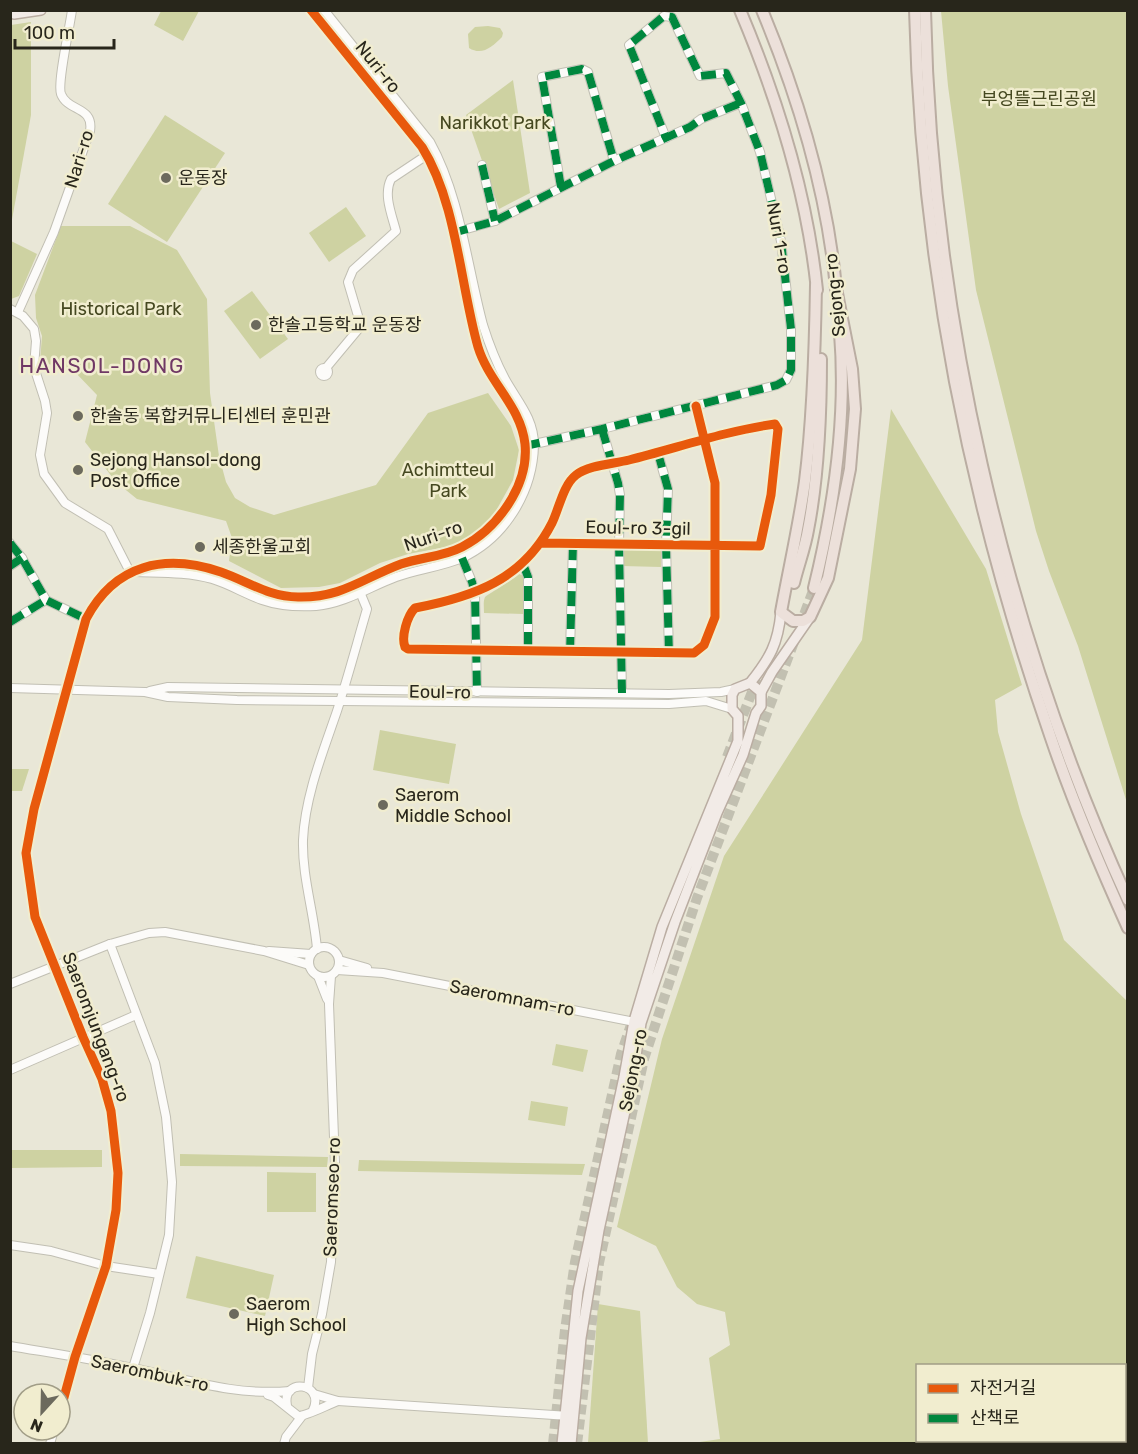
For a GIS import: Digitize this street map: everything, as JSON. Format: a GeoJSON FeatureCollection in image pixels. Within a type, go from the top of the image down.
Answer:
{"type":"FeatureCollection","features":[{"type":"Feature","properties":{"kind":"highway","name":"Sejong-ro"},"geometry":{"type":"LineString","coordinates":[[741,10],[778,108],[794,160],[806,219],[821,338],[821,405],[817,468],[808,531],[794,583]]}},
{"type":"Feature","properties":{"kind":"highway","name":"Sejong-ro"},"geometry":{"type":"LineString","coordinates":[[762,10],[797,101],[813,156],[836,283],[841,337],[840,417],[836,470],[827,535],[814,588]]}},
{"type":"Feature","properties":{"kind":"highway"},"geometry":{"type":"LineString","coordinates":[[915,10],[921,127],[932,228],[948,341],[985,521],[1017,635],[1051,740],[1092,846],[1128,928]]}},
{"type":"Feature","properties":{"kind":"highway"},"geometry":{"type":"LineString","coordinates":[[925,10],[930,125],[957,339],[995,517],[1025,630],[1060,734],[1100,840],[1128,900]]}},
{"type":"Feature","properties":{"kind":"highway"},"geometry":{"type":"LineString","coordinates":[[816,285],[814,362],[805,479],[798,529],[781,612],[793,621],[803,621],[810,617],[828,578],[854,438],[855,409],[852,369],[836,283]]}},
{"type":"Feature","properties":{"kind":"main road"},"geometry":{"type":"LineString","coordinates":[[15,14],[41,10]]}},
{"type":"Feature","properties":{"kind":"main road"},"geometry":{"type":"LineString","coordinates":[[735,689],[750,683],[771,654],[779,629],[781,612]]}},
{"type":"Feature","properties":{"kind":"main road","name":"Sejong-ro"},"geometry":{"type":"LineString","coordinates":[[637,1022],[717,813],[743,755],[745,742],[762,700],[761,692],[810,617]]}},
{"type":"Feature","properties":{"kind":"main road"},"geometry":{"type":"LineString","coordinates":[[750,683],[761,692]]}},
{"type":"Feature","properties":{"kind":"main road","name":"Sejong-ro"},"geometry":{"type":"LineString","coordinates":[[571,1443],[569,1416],[578,1291],[624,1077],[662,927],[735,751],[739,732],[732,695],[735,689]]}},
{"type":"Feature","properties":{"kind":"main road"},"geometry":{"type":"LineString","coordinates":[[735,712],[750,716],[756,713]]}},
{"type":"Feature","properties":{"kind":"main road","name":"Sejong-ro"},"geometry":{"type":"LineString","coordinates":[[562,1443],[569,1416]]}},
{"type":"Feature","properties":{"kind":"street","name":"Nari-ro"},"geometry":{"type":"LineString","coordinates":[[14,310],[54,232],[90,131],[90,119],[65,100],[60,87],[72,10]]}},
{"type":"Feature","properties":{"kind":"street","name":"Nuri-ro"},"geometry":{"type":"LineString","coordinates":[[311,10],[427,155],[456,232]]}},
{"type":"Feature","properties":{"kind":"street","name":"Nuri-ro"},"geometry":{"type":"LineString","coordinates":[[130,572],[170,573],[210,578],[261,600],[294,606],[331,603],[361,594],[394,577],[462,558],[488,541],[509,520],[528,481],[530,445],[510,400],[490,372],[478,347],[446,176],[430,142],[324,10]]}},
{"type":"Feature","properties":{"kind":"street","name":"Nuri 1-ro"},"geometry":{"type":"LineString","coordinates":[[530,445],[777,385],[786,380],[791,370],[791,329],[779,227],[760,152],[741,103],[726,74],[700,76],[672,17],[664,16],[629,45],[666,138]]}},
{"type":"Feature","properties":{"kind":"street"},"geometry":{"type":"LineString","coordinates":[[561,187],[542,77],[582,69],[588,72],[614,161]]}},
{"type":"Feature","properties":{"kind":"street"},"geometry":{"type":"LineString","coordinates":[[456,232],[495,221],[614,161],[690,127],[701,119],[741,103]]}},
{"type":"Feature","properties":{"kind":"street"},"geometry":{"type":"LineString","coordinates":[[326,368],[361,326],[348,282],[353,270],[396,231],[387,193],[388,185],[391,179],[427,155]]}},
{"type":"Feature","properties":{"kind":"street"},"geometry":{"type":"LineString","coordinates":[[482,165],[495,221]]}},
{"type":"Feature","properties":{"kind":"street"},"geometry":{"type":"LineString","coordinates":[[14,310],[34,329],[36,341],[34,367],[47,413],[40,455],[45,474],[65,503],[108,529],[130,572]]}},
{"type":"Feature","properties":{"kind":"street"},"geometry":{"type":"LineString","coordinates":[[696,406],[715,483],[714,545]]}},
{"type":"Feature","properties":{"kind":"street","name":"Eoul-ro 3-gil"},"geometry":{"type":"LineString","coordinates":[[541,543],[573,544],[714,545],[760,546],[771,495],[778,429],[775,424],[585,470],[571,480],[552,524],[541,543],[523,564],[475,594],[415,608],[410,613],[403,642],[405,647],[408,649],[694,653],[704,645],[715,617],[714,545]]}},
{"type":"Feature","properties":{"kind":"street"},"geometry":{"type":"LineString","coordinates":[[602,429],[620,495],[622,693]]}},
{"type":"Feature","properties":{"kind":"street","name":"Nuri-ro"},"geometry":{"type":"LineString","coordinates":[[68,690],[86,619],[103,593],[130,572],[150,564],[169,563],[219,571],[275,594],[296,597],[332,594],[401,564],[461,548],[484,532],[502,514],[518,485],[530,445]]}},
{"type":"Feature","properties":{"kind":"street"},"geometry":{"type":"LineString","coordinates":[[658,453],[668,489],[666,545],[669,652]]}},
{"type":"Feature","properties":{"kind":"street"},"geometry":{"type":"LineString","coordinates":[[10,543],[22,558],[46,600],[86,619]]}},
{"type":"Feature","properties":{"kind":"street","name":"Eoul-ro 3-gil"},"geometry":{"type":"LineString","coordinates":[[570,652],[573,544]]}},
{"type":"Feature","properties":{"kind":"street"},"geometry":{"type":"LineString","coordinates":[[10,566],[22,558]]}},
{"type":"Feature","properties":{"kind":"street"},"geometry":{"type":"LineString","coordinates":[[462,558],[475,594],[477,692]]}},
{"type":"Feature","properties":{"kind":"street"},"geometry":{"type":"LineString","coordinates":[[523,564],[528,577],[528,651]]}},
{"type":"Feature","properties":{"kind":"street"},"geometry":{"type":"LineString","coordinates":[[309,966],[314,952],[315,924],[303,862],[303,837],[321,760],[367,609],[356,585]]}},
{"type":"Feature","properties":{"kind":"street"},"geometry":{"type":"LineString","coordinates":[[10,622],[46,600]]}},
{"type":"Feature","properties":{"kind":"street","name":"Eoul-ro"},"geometry":{"type":"LineString","coordinates":[[145,692],[168,687],[622,693],[711,693],[735,689]]}},
{"type":"Feature","properties":{"kind":"street","name":"Eoul-ro"},"geometry":{"type":"LineString","coordinates":[[10,688],[145,692],[168,697],[340,701],[669,704],[706,701],[735,712]]}},
{"type":"Feature","properties":{"kind":"street","name":"Saeromjungang-ro"},"geometry":{"type":"LineString","coordinates":[[68,690],[34,808],[26,852],[35,917],[102,1079],[111,1111],[118,1173],[116,1210],[106,1266],[68,1382]]}},
{"type":"Feature","properties":{"kind":"street"},"geometry":{"type":"LineString","coordinates":[[315,924],[326,948],[334,952],[339,960],[334,973],[329,1004]]}},
{"type":"Feature","properties":{"kind":"street"},"geometry":{"type":"LineString","coordinates":[[10,984],[110,944],[148,933],[165,932],[264,951],[309,966],[318,976],[329,1004]]}},
{"type":"Feature","properties":{"kind":"street"},"geometry":{"type":"LineString","coordinates":[[110,944],[155,1064],[163,1100],[170,1155],[172,1200],[169,1235],[133,1368]]}},
{"type":"Feature","properties":{"kind":"street"},"geometry":{"type":"LineString","coordinates":[[264,951],[314,952],[326,948]]}},
{"type":"Feature","properties":{"kind":"street","name":"Saeromnam-ro"},"geometry":{"type":"LineString","coordinates":[[339,960],[383,973],[637,1022]]}},
{"type":"Feature","properties":{"kind":"street"},"geometry":{"type":"LineString","coordinates":[[318,976],[334,973]]}},
{"type":"Feature","properties":{"kind":"street","name":"Saeromnam-ro"},"geometry":{"type":"LineString","coordinates":[[334,973],[383,973]]}},
{"type":"Feature","properties":{"kind":"street","name":"Saeromseo-ro"},"geometry":{"type":"LineString","coordinates":[[308,1389],[312,1354],[322,1314],[330,1262],[333,1213],[335,1164],[329,1004]]}},
{"type":"Feature","properties":{"kind":"street"},"geometry":{"type":"LineString","coordinates":[[83,1037],[136,1015]]}},
{"type":"Feature","properties":{"kind":"street","name":"Saeromjungang-ro"},"geometry":{"type":"LineString","coordinates":[[10,1070],[83,1037]]}},
{"type":"Feature","properties":{"kind":"street"},"geometry":{"type":"LineString","coordinates":[[10,1245],[51,1251],[106,1266],[159,1274]]}},
{"type":"Feature","properties":{"kind":"street","name":"Saerombuk-ro"},"geometry":{"type":"LineString","coordinates":[[10,1346],[133,1368],[219,1389],[263,1393],[290,1391]]}},
{"type":"Feature","properties":{"kind":"street"},"geometry":{"type":"LineString","coordinates":[[287,1406],[286,1398],[290,1391],[308,1389],[338,1401],[569,1416]]}},
{"type":"Feature","properties":{"kind":"street"},"geometry":{"type":"LineString","coordinates":[[308,1389],[315,1402],[312,1410]]}},
{"type":"Feature","properties":{"kind":"street"},"geometry":{"type":"LineString","coordinates":[[263,1393],[274,1397],[298,1415]]}},
{"type":"Feature","properties":{"kind":"street"},"geometry":{"type":"LineString","coordinates":[[285,1440],[298,1415],[338,1401]]}},
{"type":"Feature","properties":{"kind":"green space"},"geometry":{"type":"Polygon","coordinates":[[[161,10],[199,11],[183,41],[154,25],[161,10]]]}},
{"type":"Feature","properties":{"kind":"green space","name":"부엉뜰근린공원"},"geometry":{"type":"Polygon","coordinates":[[[941,11],[1127,11],[1127,803],[1078,646],[1036,531],[976,290],[948,86],[941,11]]]}},
{"type":"Feature","properties":{"kind":"green space"},"geometry":{"type":"Polygon","coordinates":[[[31,22],[31,115],[11,225],[11,25],[31,22]]]}},
{"type":"Feature","properties":{"kind":"green space"},"geometry":{"type":"Polygon","coordinates":[[[475,27],[500,28],[503,33],[502,37],[483,51],[469,48],[468,34],[475,27]]]}},
{"type":"Feature","properties":{"kind":"green space","name":"Narikkot Park"},"geometry":{"type":"Polygon","coordinates":[[[513,80],[530,193],[499,209],[466,115],[513,80]]]}},
{"type":"Feature","properties":{"kind":"green space","name":"운동장"},"geometry":{"type":"Polygon","coordinates":[[[165,115],[225,153],[167,242],[108,204],[165,115]]]}},
{"type":"Feature","properties":{"kind":"green space"},"geometry":{"type":"Polygon","coordinates":[[[346,207],[366,236],[329,262],[309,233],[346,207]]]}},
{"type":"Feature","properties":{"kind":"green space"},"geometry":{"type":"Polygon","coordinates":[[[61,226],[130,226],[177,250],[207,299],[210,393],[219,456],[226,482],[235,498],[250,507],[274,515],[376,485],[428,413],[488,393],[511,426],[519,450],[513,480],[492,518],[462,544],[408,554],[380,563],[340,583],[319,587],[281,588],[229,561],[232,538],[226,521],[137,499],[116,482],[85,442],[97,395],[73,370],[40,362],[42,336],[36,318],[35,295],[61,226]]]}},
{"type":"Feature","properties":{"kind":"green space"},"geometry":{"type":"Polygon","coordinates":[[[11,241],[37,254],[19,296],[11,299],[11,241]]]}},
{"type":"Feature","properties":{"kind":"green space","name":"한솔고등학교 운동장"},"geometry":{"type":"Polygon","coordinates":[[[252,291],[288,339],[260,359],[224,311],[252,291]]]}},
{"type":"Feature","properties":{"kind":"green space"},"geometry":{"type":"Polygon","coordinates":[[[891,409],[986,569],[1022,685],[995,700],[998,732],[1021,814],[1064,940],[1127,1001],[1127,1443],[693,1443],[720,1439],[709,1358],[730,1345],[725,1312],[697,1304],[677,1287],[656,1246],[617,1227],[662,1039],[724,856],[862,640],[891,409]]]}},
{"type":"Feature","properties":{"kind":"green space"},"geometry":{"type":"Polygon","coordinates":[[[624,546],[658,546],[661,550],[661,567],[622,566],[624,546]]]}},
{"type":"Feature","properties":{"kind":"green space"},"geometry":{"type":"Polygon","coordinates":[[[519,574],[524,576],[523,614],[484,613],[485,597],[519,574]]]}},
{"type":"Feature","properties":{"kind":"green space"},"geometry":{"type":"Polygon","coordinates":[[[380,730],[456,744],[449,784],[373,770],[380,730]]]}},
{"type":"Feature","properties":{"kind":"green space"},"geometry":{"type":"Polygon","coordinates":[[[10,769],[29,769],[22,791],[11,791],[10,769]]]}},
{"type":"Feature","properties":{"kind":"green space"},"geometry":{"type":"Polygon","coordinates":[[[556,1044],[588,1050],[583,1072],[552,1065],[556,1044]]]}},
{"type":"Feature","properties":{"kind":"green space"},"geometry":{"type":"Polygon","coordinates":[[[531,1101],[568,1107],[565,1126],[528,1120],[531,1101]]]}},
{"type":"Feature","properties":{"kind":"green space"},"geometry":{"type":"Polygon","coordinates":[[[10,1150],[102,1150],[102,1167],[11,1168],[10,1150]]]}},
{"type":"Feature","properties":{"kind":"green space"},"geometry":{"type":"Polygon","coordinates":[[[180,1154],[328,1157],[327,1167],[180,1166],[180,1154]]]}},
{"type":"Feature","properties":{"kind":"green space"},"geometry":{"type":"Polygon","coordinates":[[[359,1160],[585,1164],[582,1175],[358,1171],[359,1160]]]}},
{"type":"Feature","properties":{"kind":"green space"},"geometry":{"type":"Polygon","coordinates":[[[267,1172],[316,1173],[316,1212],[267,1212],[267,1172]]]}},
{"type":"Feature","properties":{"kind":"green space"},"geometry":{"type":"Polygon","coordinates":[[[196,1256],[274,1275],[265,1316],[186,1298],[196,1256]]]}},
{"type":"Feature","properties":{"kind":"green space"},"geometry":{"type":"Polygon","coordinates":[[[598,1304],[640,1311],[648,1443],[588,1443],[598,1304]]]}},
{"type":"Feature","properties":{"kind":"tunnel"},"geometry":{"type":"LineString","coordinates":[[799,628],[814,588]]}},
{"type":"Feature","properties":{"kind":"tunnel"},"geometry":{"type":"LineString","coordinates":[[577,1444],[599,1263],[644,1059],[697,898],[794,642]]}},
{"type":"Feature","properties":{"kind":"tunnel"},"geometry":{"type":"LineString","coordinates":[[727,757],[757,679]]}},
{"type":"Feature","properties":{"kind":"tunnel"},"geometry":{"type":"LineString","coordinates":[[553,1444],[575,1262],[621,1054],[631,1025]]}},
{"type":"Feature","properties":{"kind":"marked path"},"geometry":{"type":"LineString","coordinates":[[525,446],[777,385],[786,380],[791,370],[791,329],[781,241],[760,152],[741,103],[726,73],[700,76],[672,17],[664,16],[629,45],[666,138]]}},
{"type":"Feature","properties":{"kind":"marked path"},"geometry":{"type":"LineString","coordinates":[[561,187],[542,77],[582,69],[588,72],[614,161]]}},
{"type":"Feature","properties":{"kind":"marked path"},"geometry":{"type":"LineString","coordinates":[[453,233],[495,221],[614,161],[690,127],[701,119],[741,103]]}},
{"type":"Feature","properties":{"kind":"marked path"},"geometry":{"type":"LineString","coordinates":[[482,165],[495,221]]}},
{"type":"Feature","properties":{"kind":"marked path"},"geometry":{"type":"LineString","coordinates":[[602,429],[620,495],[622,693]]}},
{"type":"Feature","properties":{"kind":"marked path"},"geometry":{"type":"LineString","coordinates":[[658,453],[668,489],[666,545],[669,653]]}},
{"type":"Feature","properties":{"kind":"marked path"},"geometry":{"type":"LineString","coordinates":[[10,543],[22,558],[46,600],[86,619]]}},
{"type":"Feature","properties":{"kind":"marked path"},"geometry":{"type":"LineString","coordinates":[[570,652],[573,544]]}},
{"type":"Feature","properties":{"kind":"marked path"},"geometry":{"type":"LineString","coordinates":[[10,566],[22,558]]}},
{"type":"Feature","properties":{"kind":"marked path"},"geometry":{"type":"LineString","coordinates":[[462,558],[475,594],[477,692]]}},
{"type":"Feature","properties":{"kind":"marked path"},"geometry":{"type":"LineString","coordinates":[[523,564],[528,577],[528,651]]}},
{"type":"Feature","properties":{"kind":"marked path"},"geometry":{"type":"LineString","coordinates":[[10,622],[46,600]]}},
{"type":"Feature","properties":{"kind":"cycle path"},"geometry":{"type":"LineString","coordinates":[[68,1382],[106,1266],[116,1210],[118,1173],[111,1111],[102,1079],[35,917],[26,853],[34,809],[86,619],[98,600],[111,586],[127,575],[161,564],[200,566],[221,572],[258,588],[298,597],[340,591],[401,564],[455,550],[475,539],[498,518],[516,490],[525,460],[525,444],[518,418],[489,372],[478,347],[450,218],[434,169],[422,147],[311,10]]}},
{"type":"Feature","properties":{"kind":"cycle path"},"geometry":{"type":"LineString","coordinates":[[541,543],[705,545],[733,546],[760,546],[771,495],[778,429],[775,424],[719,435],[701,440],[629,460],[594,467],[581,472],[568,485],[552,523],[527,559],[494,583],[476,591],[415,608],[407,621],[404,632],[404,643],[408,649],[694,653],[704,645],[715,617],[715,483],[696,406]]}},
{"type":"Feature","properties":{"kind":"place","name":"운동장"},"geometry":{"type":"Point","coordinates":[166,178]}},
{"type":"Feature","properties":{"kind":"place","name":"한솔고등학교 운동장"},"geometry":{"type":"Point","coordinates":[256,325]}},
{"type":"Feature","properties":{"kind":"place","name":"한솔동 복합커뮤니티센터 훈민관"},"geometry":{"type":"Point","coordinates":[78,416]}},
{"type":"Feature","properties":{"kind":"place","name":"Sejong Hansol-dong Post Office"},"geometry":{"type":"Point","coordinates":[78,470]}},
{"type":"Feature","properties":{"kind":"place","name":"세종한울교회"},"geometry":{"type":"Point","coordinates":[200,547]}},
{"type":"Feature","properties":{"kind":"place","name":"Saerom Middle School"},"geometry":{"type":"Point","coordinates":[383,805]}},
{"type":"Feature","properties":{"kind":"place","name":"Saerom High School"},"geometry":{"type":"Point","coordinates":[234,1314]}},
{"type":"Feature","properties":{"kind":"district","name":"HANSOL-DONG"},"geometry":{"type":"Point","coordinates":[102,366]}},
{"type":"Feature","properties":{"kind":"park label","name":"Historical Park"},"geometry":{"type":"Point","coordinates":[121,309]}},
{"type":"Feature","properties":{"kind":"park label","name":"Achimtteul Park"},"geometry":{"type":"Point","coordinates":[448,480]}}]}
